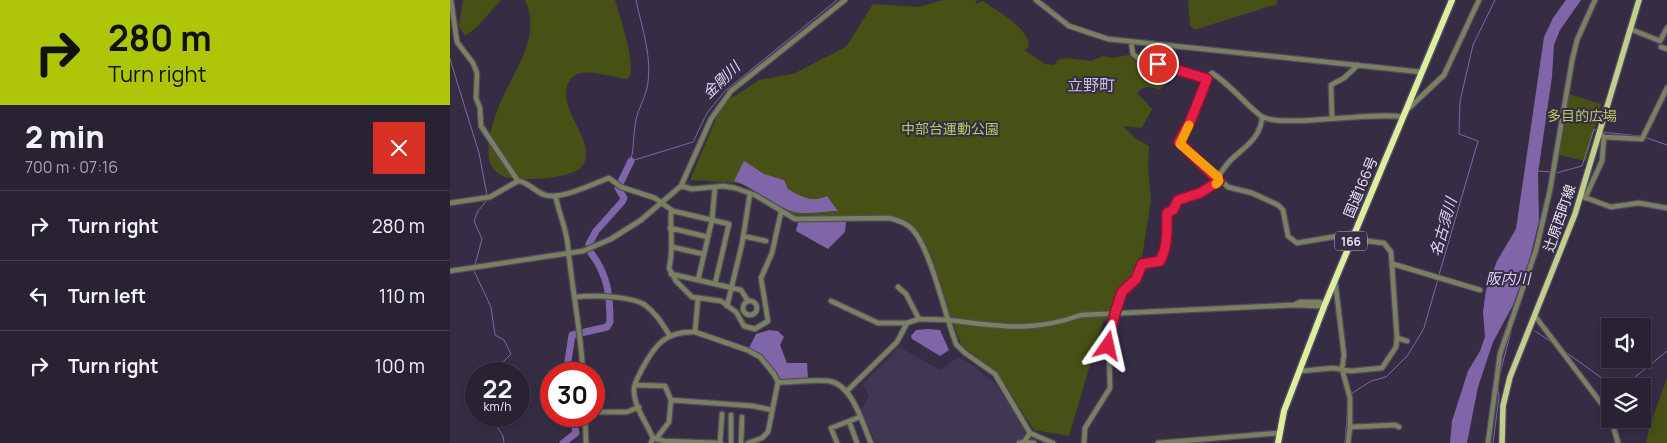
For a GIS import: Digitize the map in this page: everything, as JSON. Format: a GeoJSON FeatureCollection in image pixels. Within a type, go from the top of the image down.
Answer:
{"type":"FeatureCollection","features":[{"type":"Feature","properties":{"kind":"highway","name":"国道166号"},"geometry":{"type":"LineString","coordinates":[[1279,440],[1284,412],[1301,371],[1323,304],[1335,280],[1452,0]]}},
{"type":"Feature","properties":{"kind":"main road","name":"辻原西町線"},"geometry":{"type":"LineString","coordinates":[[1502,443],[1506,392],[1583,196],[1599,131],[1639,0]]}},
{"type":"Feature","properties":{"kind":"street"},"geometry":{"type":"LineString","coordinates":[[451,0],[457,42],[473,63],[477,72],[476,98],[480,108],[481,126],[518,180],[523,181],[540,193],[556,198],[609,178],[619,186],[663,203],[673,211],[729,224],[715,284]]}},
{"type":"Feature","properties":{"kind":"street"},"geometry":{"type":"LineString","coordinates":[[450,272],[568,254],[612,239],[663,203],[681,186],[712,119],[731,91],[846,0]]}},
{"type":"Feature","properties":{"kind":"street"},"geometry":{"type":"LineString","coordinates":[[1036,0],[1069,26],[1101,38],[1421,72]]}},
{"type":"Feature","properties":{"kind":"street"},"geometry":{"type":"LineString","coordinates":[[1406,110],[1428,92],[1448,68],[1478,0]]}},
{"type":"Feature","properties":{"kind":"street"},"geometry":{"type":"LineString","coordinates":[[1488,443],[1500,354],[1536,250],[1553,174],[1573,56],[1595,0]]}},
{"type":"Feature","properties":{"kind":"street"},"geometry":{"type":"LineString","coordinates":[[1630,30],[1660,41],[1667,28]]}},
{"type":"Feature","properties":{"kind":"street"},"geometry":{"type":"LineString","coordinates":[[1131,42],[1134,54],[1140,59],[1207,79]]}},
{"type":"Feature","properties":{"kind":"street"},"geometry":{"type":"LineString","coordinates":[[1661,47],[1667,49]]}},
{"type":"Feature","properties":{"kind":"street"},"geometry":{"type":"LineString","coordinates":[[1332,118],[1331,85],[1344,78],[1358,65]]}},
{"type":"Feature","properties":{"kind":"street"},"geometry":{"type":"LineString","coordinates":[[1301,371],[1342,369],[1351,371],[1382,368],[1396,347],[1397,338],[1392,252],[1384,243],[1353,237],[1350,234],[1297,243],[1288,236],[1283,210],[1278,205],[1252,193],[1228,187],[1179,142],[1190,122],[1207,79],[1212,73],[1224,81],[1262,117],[1291,120],[1386,114],[1403,117]]}},
{"type":"Feature","properties":{"kind":"street"},"geometry":{"type":"LineString","coordinates":[[1604,137],[1643,137],[1667,88]]}},
{"type":"Feature","properties":{"kind":"street"},"geometry":{"type":"LineString","coordinates":[[1084,443],[1085,428],[1110,388],[1108,346],[1115,313],[1122,292],[1136,279],[1142,264],[1160,261],[1167,238],[1167,213],[1173,210],[1178,200],[1200,193],[1218,179],[1232,159],[1252,143],[1262,124],[1262,117]]}},
{"type":"Feature","properties":{"kind":"street"},"geometry":{"type":"LineString","coordinates":[[1599,131],[1604,137],[1602,161],[1583,196],[1611,207],[1639,203],[1667,208]]}},
{"type":"Feature","properties":{"kind":"street"},"geometry":{"type":"LineString","coordinates":[[450,203],[488,198],[518,180]]}},
{"type":"Feature","properties":{"kind":"street"},"geometry":{"type":"LineString","coordinates":[[681,186],[692,189],[734,188],[750,193],[781,212],[795,218],[889,218],[912,228],[918,237],[940,291],[956,344],[965,353],[995,374],[1030,433],[1053,443]]}},
{"type":"Feature","properties":{"kind":"street"},"geometry":{"type":"LineString","coordinates":[[698,280],[712,220],[715,187]]}},
{"type":"Feature","properties":{"kind":"street"},"geometry":{"type":"LineString","coordinates":[[727,306],[743,236],[750,193]]}},
{"type":"Feature","properties":{"kind":"street"},"geometry":{"type":"LineString","coordinates":[[556,198],[568,247],[581,332],[582,362]]}},
{"type":"Feature","properties":{"kind":"street"},"geometry":{"type":"LineString","coordinates":[[673,211],[671,213],[670,228],[672,246],[669,268],[671,274],[692,298],[721,301],[740,318],[741,323],[755,329],[768,322],[761,278],[772,253],[781,212]]}},
{"type":"Feature","properties":{"kind":"street"},"geometry":{"type":"LineString","coordinates":[[670,228],[708,237]]}},
{"type":"Feature","properties":{"kind":"street"},"geometry":{"type":"LineString","coordinates":[[743,236],[766,241]]}},
{"type":"Feature","properties":{"kind":"street"},"geometry":{"type":"LineString","coordinates":[[672,246],[703,254]]}},
{"type":"Feature","properties":{"kind":"street"},"geometry":{"type":"LineString","coordinates":[[1393,264],[1480,290]]}},
{"type":"Feature","properties":{"kind":"street"},"geometry":{"type":"LineString","coordinates":[[671,274],[744,292],[748,301]]}},
{"type":"Feature","properties":{"kind":"street"},"geometry":{"type":"LineString","coordinates":[[1335,280],[1344,350],[1342,369],[1349,396],[1350,427],[1348,443]]}},
{"type":"Feature","properties":{"kind":"street"},"geometry":{"type":"LineString","coordinates":[[898,287],[906,294],[919,318]]}},
{"type":"Feature","properties":{"kind":"street"},"geometry":{"type":"LineString","coordinates":[[576,297],[593,295],[644,304],[655,314],[670,336]]}},
{"type":"Feature","properties":{"kind":"street"},"geometry":{"type":"LineString","coordinates":[[695,332],[698,299]]}},
{"type":"Feature","properties":{"kind":"street"},"geometry":{"type":"LineString","coordinates":[[831,300],[878,323],[907,323],[919,318],[1035,327],[1056,324],[1081,315],[1323,304]]}},
{"type":"Feature","properties":{"kind":"street"},"geometry":{"type":"LineString","coordinates":[[1535,316],[1601,403]]}},
{"type":"Feature","properties":{"kind":"street"},"geometry":{"type":"LineString","coordinates":[[847,391],[897,342],[907,323]]}},
{"type":"Feature","properties":{"kind":"street"},"geometry":{"type":"LineString","coordinates":[[653,440],[633,390],[654,348],[670,336],[695,332],[747,350],[760,357],[778,382],[768,432],[762,440],[748,443]]}},
{"type":"Feature","properties":{"kind":"street"},"geometry":{"type":"LineString","coordinates":[[1397,338],[1407,341]]}},
{"type":"Feature","properties":{"kind":"street"},"geometry":{"type":"LineString","coordinates":[[778,382],[830,381],[847,391],[871,443]]}},
{"type":"Feature","properties":{"kind":"street"},"geometry":{"type":"LineString","coordinates":[[635,385],[664,386],[671,400],[669,422],[653,440]]}},
{"type":"Feature","properties":{"kind":"street"},"geometry":{"type":"LineString","coordinates":[[671,400],[745,405],[772,410]]}},
{"type":"Feature","properties":{"kind":"street"},"geometry":{"type":"LineString","coordinates":[[605,412],[627,412],[639,407]]}},
{"type":"Feature","properties":{"kind":"street"},"geometry":{"type":"LineString","coordinates":[[653,440],[721,443],[722,414]]}},
{"type":"Feature","properties":{"kind":"street"},"geometry":{"type":"LineString","coordinates":[[731,415],[731,443]]}},
{"type":"Feature","properties":{"kind":"street"},"geometry":{"type":"LineString","coordinates":[[741,443],[742,417]]}},
{"type":"Feature","properties":{"kind":"street"},"geometry":{"type":"LineString","coordinates":[[837,443],[831,428],[860,417]]}},
{"type":"Feature","properties":{"kind":"street"},"geometry":{"type":"LineString","coordinates":[[849,421],[858,443]]}},
{"type":"Feature","properties":{"kind":"street"},"geometry":{"type":"LineString","coordinates":[[1350,427],[1395,425],[1399,427]]}},
{"type":"Feature","properties":{"kind":"street"},"geometry":{"type":"LineString","coordinates":[[585,427],[586,443]]}},
{"type":"Feature","properties":{"kind":"street"},"geometry":{"type":"LineString","coordinates":[[1614,428],[1618,443]]}},
{"type":"Feature","properties":{"kind":"street"},"geometry":{"type":"LineString","coordinates":[[1021,443],[1030,433]]}},
{"type":"Feature","properties":{"kind":"street"},"geometry":{"type":"LineString","coordinates":[[1158,443],[1279,440]]}},
{"type":"Feature","properties":{"kind":"street"},"geometry":{"type":"LineString","coordinates":[[1021,443],[1034,443]]}},
{"type":"Feature","properties":{"kind":"shaded area"},"geometry":{"type":"Polygon","coordinates":[[[899,347],[940,370],[958,357],[974,366],[995,383],[1025,429],[1024,438],[1014,443],[876,443],[861,410],[869,396],[863,384],[899,347]]]}},
{"type":"Feature","properties":{"kind":"green space"},"geometry":{"type":"Polygon","coordinates":[[[463,0],[501,0],[477,27],[465,36],[459,26],[463,0]]]}},
{"type":"Feature","properties":{"kind":"green space"},"geometry":{"type":"Polygon","coordinates":[[[525,0],[615,0],[624,28],[631,64],[628,79],[582,73],[575,75],[570,80],[566,90],[567,101],[584,144],[586,154],[584,163],[579,169],[571,173],[548,178],[523,179],[505,177],[494,170],[489,161],[489,141],[494,120],[501,100],[527,44],[530,15],[525,0]]]}},
{"type":"Feature","properties":{"kind":"green space","name":"中部台運動公園"},"geometry":{"type":"Polygon","coordinates":[[[943,0],[977,0],[975,4],[983,1],[1018,26],[1024,33],[1029,47],[1024,50],[1045,64],[1054,65],[1058,60],[1066,58],[1091,61],[1103,56],[1112,58],[1129,55],[1137,63],[1165,73],[1166,83],[1160,90],[1145,88],[1137,93],[1152,109],[1142,128],[1123,126],[1135,138],[1149,146],[1148,168],[1151,200],[1142,257],[1139,258],[1143,264],[1136,279],[1122,292],[1113,320],[1103,321],[1069,436],[1034,430],[997,373],[962,346],[918,237],[911,228],[889,218],[791,215],[740,183],[690,180],[724,100],[735,96],[759,80],[793,74],[846,47],[873,4],[919,7],[943,0]]]}},
{"type":"Feature","properties":{"kind":"green space"},"geometry":{"type":"Polygon","coordinates":[[[1188,0],[1277,0],[1277,4],[1194,30],[1190,25],[1188,0]]]}},
{"type":"Feature","properties":{"kind":"green space","name":"多目的広場"},"geometry":{"type":"Polygon","coordinates":[[[1569,94],[1601,104],[1586,161],[1559,155],[1569,94]]]}},
{"type":"Feature","properties":{"kind":"green space"},"geometry":{"type":"Polygon","coordinates":[[[1667,378],[1667,443],[1646,443],[1651,422],[1667,378]]]}},
{"type":"Feature","properties":{"kind":"water","name":"阪内川"},"geometry":{"type":"Polygon","coordinates":[[[1566,0],[1581,0],[1560,30],[1554,45],[1552,77],[1538,173],[1539,221],[1529,261],[1513,305],[1493,342],[1478,387],[1467,443],[1450,443],[1452,421],[1468,371],[1480,351],[1485,337],[1483,312],[1486,290],[1497,261],[1516,229],[1544,37],[1553,18],[1566,0]]]}},
{"type":"Feature","properties":{"kind":"water"},"geometry":{"type":"Polygon","coordinates":[[[744,161],[764,174],[784,180],[788,189],[802,197],[816,199],[827,196],[838,211],[799,213],[778,205],[750,188],[734,181],[744,161]]]}},
{"type":"Feature","properties":{"kind":"water"},"geometry":{"type":"Polygon","coordinates":[[[798,222],[846,222],[845,232],[828,249],[796,231],[798,222]]]}},
{"type":"Feature","properties":{"kind":"water"},"geometry":{"type":"Polygon","coordinates":[[[769,330],[778,331],[784,337],[780,345],[787,363],[807,363],[808,379],[780,379],[766,360],[749,348],[756,334],[769,330]]]}},
{"type":"Feature","properties":{"kind":"water"},"geometry":{"type":"Polygon","coordinates":[[[916,330],[940,330],[949,350],[940,356],[912,339],[911,336],[916,330]]]}},
{"type":"Feature","properties":{"kind":"waterway"},"geometry":{"type":"LineString","coordinates":[[631,160],[636,121],[646,93],[649,66],[636,0]]}},
{"type":"Feature","properties":{"kind":"waterway","name":"金剛川"},"geometry":{"type":"LineString","coordinates":[[631,161],[693,142],[707,113],[725,91],[837,0]]}},
{"type":"Feature","properties":{"kind":"waterway","name":"名古須川"},"geometry":{"type":"LineString","coordinates":[[1439,275],[1478,141],[1459,134],[1460,101],[1473,45],[1495,0]]}},
{"type":"Feature","properties":{"kind":"waterway"},"geometry":{"type":"LineString","coordinates":[[450,59],[479,153],[487,195]]}},
{"type":"Feature","properties":{"kind":"waterway"},"geometry":{"type":"LineString","coordinates":[[1556,173],[1582,166],[1594,129],[1598,131]]}},
{"type":"Feature","properties":{"kind":"waterway"},"geometry":{"type":"LineString","coordinates":[[1602,132],[1640,136]]}},
{"type":"Feature","properties":{"kind":"waterway"},"geometry":{"type":"LineString","coordinates":[[1644,137],[1667,145]]}},
{"type":"Feature","properties":{"kind":"waterway","name":"金剛川"},"geometry":{"type":"LineString","coordinates":[[589,244],[596,231],[622,202],[624,198],[618,188],[631,161]]}},
{"type":"Feature","properties":{"kind":"waterway"},"geometry":{"type":"LineString","coordinates":[[1538,171],[1550,172]]}},
{"type":"Feature","properties":{"kind":"waterway"},"geometry":{"type":"LineString","coordinates":[[475,265],[482,239],[474,221],[478,211],[488,199]]}},
{"type":"Feature","properties":{"kind":"waterway","name":"金剛川"},"geometry":{"type":"LineString","coordinates":[[568,362],[572,335],[607,327],[610,322],[607,286],[601,269],[591,253]]}},
{"type":"Feature","properties":{"kind":"waterway"},"geometry":{"type":"LineString","coordinates":[[474,271],[491,307],[495,335],[504,340],[511,354],[503,362]]}},
{"type":"Feature","properties":{"kind":"waterway","name":"名古須川"},"geometry":{"type":"LineString","coordinates":[[1351,394],[1371,381],[1386,377],[1408,355],[1424,328],[1438,279]]}},
{"type":"Feature","properties":{"kind":"waterway"},"geometry":{"type":"LineString","coordinates":[[1535,331],[1553,343]]}},
{"type":"Feature","properties":{"kind":"waterway"},"geometry":{"type":"LineString","coordinates":[[1499,377],[1511,332]]}},
{"type":"Feature","properties":{"kind":"waterway"},"geometry":{"type":"LineString","coordinates":[[1564,351],[1602,378]]}},
{"type":"Feature","properties":{"kind":"waterway"},"geometry":{"type":"LineString","coordinates":[[1634,378],[1667,351]]}},
{"type":"Feature","properties":{"kind":"waterway"},"geometry":{"type":"LineString","coordinates":[[1493,443],[1499,397],[1498,383]]}},
{"type":"Feature","properties":{"kind":"waterway","name":"名古須川"},"geometry":{"type":"LineString","coordinates":[[1345,443],[1348,405]]}},
{"type":"Feature","properties":{"kind":"waterway"},"geometry":{"type":"LineString","coordinates":[[497,427],[503,436],[504,443]]}},
{"type":"Feature","properties":{"kind":"waterway","name":"金剛川"},"geometry":{"type":"LineString","coordinates":[[563,443],[576,433],[575,427]]}},
{"type":"Feature","properties":{"kind":"waterway"},"geometry":{"type":"LineString","coordinates":[[1617,428],[1621,443]]}},
{"type":"Feature","properties":{"kind":"slow traffic"},"geometry":{"type":"LineString","coordinates":[[1189,125],[1179,142],[1218,177],[1219,181],[1216,184]]}},
{"type":"Feature","properties":{"kind":"district","name":"立野町"},"geometry":{"type":"Point","coordinates":[1091,85]}},
{"type":"Feature","properties":{"kind":"route"},"geometry":{"type":"LineString","coordinates":[[1108,346],[1115,313],[1122,292],[1136,279],[1142,264],[1160,261],[1163,255],[1167,238],[1167,213],[1173,210],[1178,200],[1200,193],[1216,185],[1219,181],[1218,177],[1179,142],[1190,122],[1207,79],[1197,74],[1158,64]]}}]}
